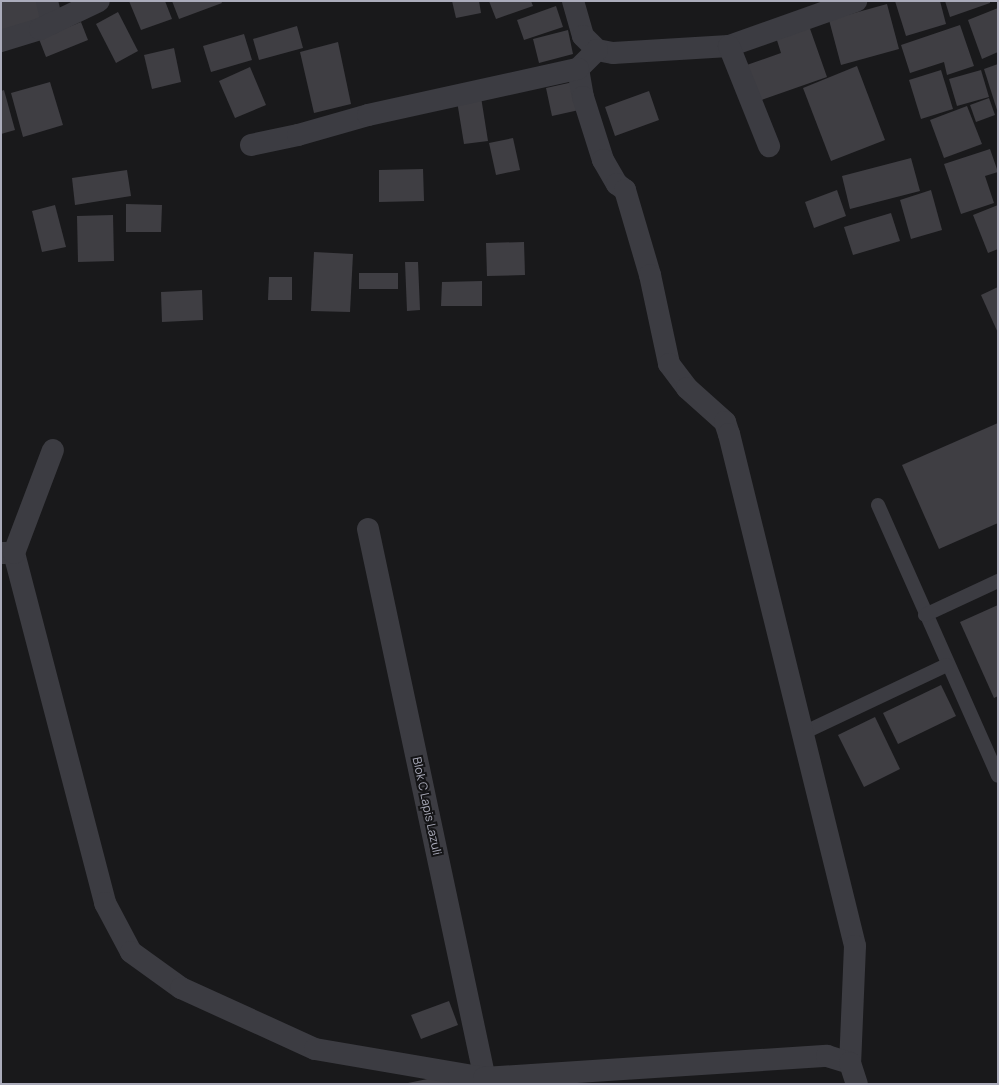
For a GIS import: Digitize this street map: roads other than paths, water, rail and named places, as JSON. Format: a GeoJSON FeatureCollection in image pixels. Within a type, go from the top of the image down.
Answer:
{"type":"FeatureCollection","features":[{"type":"Feature","properties":{"kind":"street"},"geometry":{"type":"LineString","coordinates":[[47,1],[52,24]]}},
{"type":"Feature","properties":{"kind":"street"},"geometry":{"type":"LineString","coordinates":[[1,41],[52,24],[99,1]]}},
{"type":"Feature","properties":{"kind":"street"},"geometry":{"type":"LineString","coordinates":[[573,1],[583,36],[597,50],[613,52],[729,46],[856,1]]}},
{"type":"Feature","properties":{"kind":"street"},"geometry":{"type":"LineString","coordinates":[[729,46],[770,146]]}},
{"type":"Feature","properties":{"kind":"street"},"geometry":{"type":"LineString","coordinates":[[250,144],[298,135],[368,115],[578,69],[597,50]]}},
{"type":"Feature","properties":{"kind":"street"},"geometry":{"type":"LineString","coordinates":[[578,69],[583,97],[603,160],[617,184],[625,190],[650,275],[669,364],[688,388],[725,422],[801,734],[855,946],[850,1063],[858,1084]]}},
{"type":"Feature","properties":{"kind":"street"},"geometry":{"type":"LineString","coordinates":[[52,450],[8,553],[105,903],[131,952],[181,988],[315,1049],[485,1081],[827,1056],[850,1063]]}},
{"type":"Feature","properties":{"kind":"street","name":"Blok C Lapis Lazuli"},"geometry":{"type":"LineString","coordinates":[[368,529],[485,1081]]}},
{"type":"Feature","properties":{"kind":"lane"},"geometry":{"type":"LineString","coordinates":[[878,505],[947,665],[998,776]]}},
{"type":"Feature","properties":{"kind":"lane"},"geometry":{"type":"LineString","coordinates":[[925,615],[998,581]]}},
{"type":"Feature","properties":{"kind":"lane"},"geometry":{"type":"LineString","coordinates":[[801,734],[947,665]]}}]}
